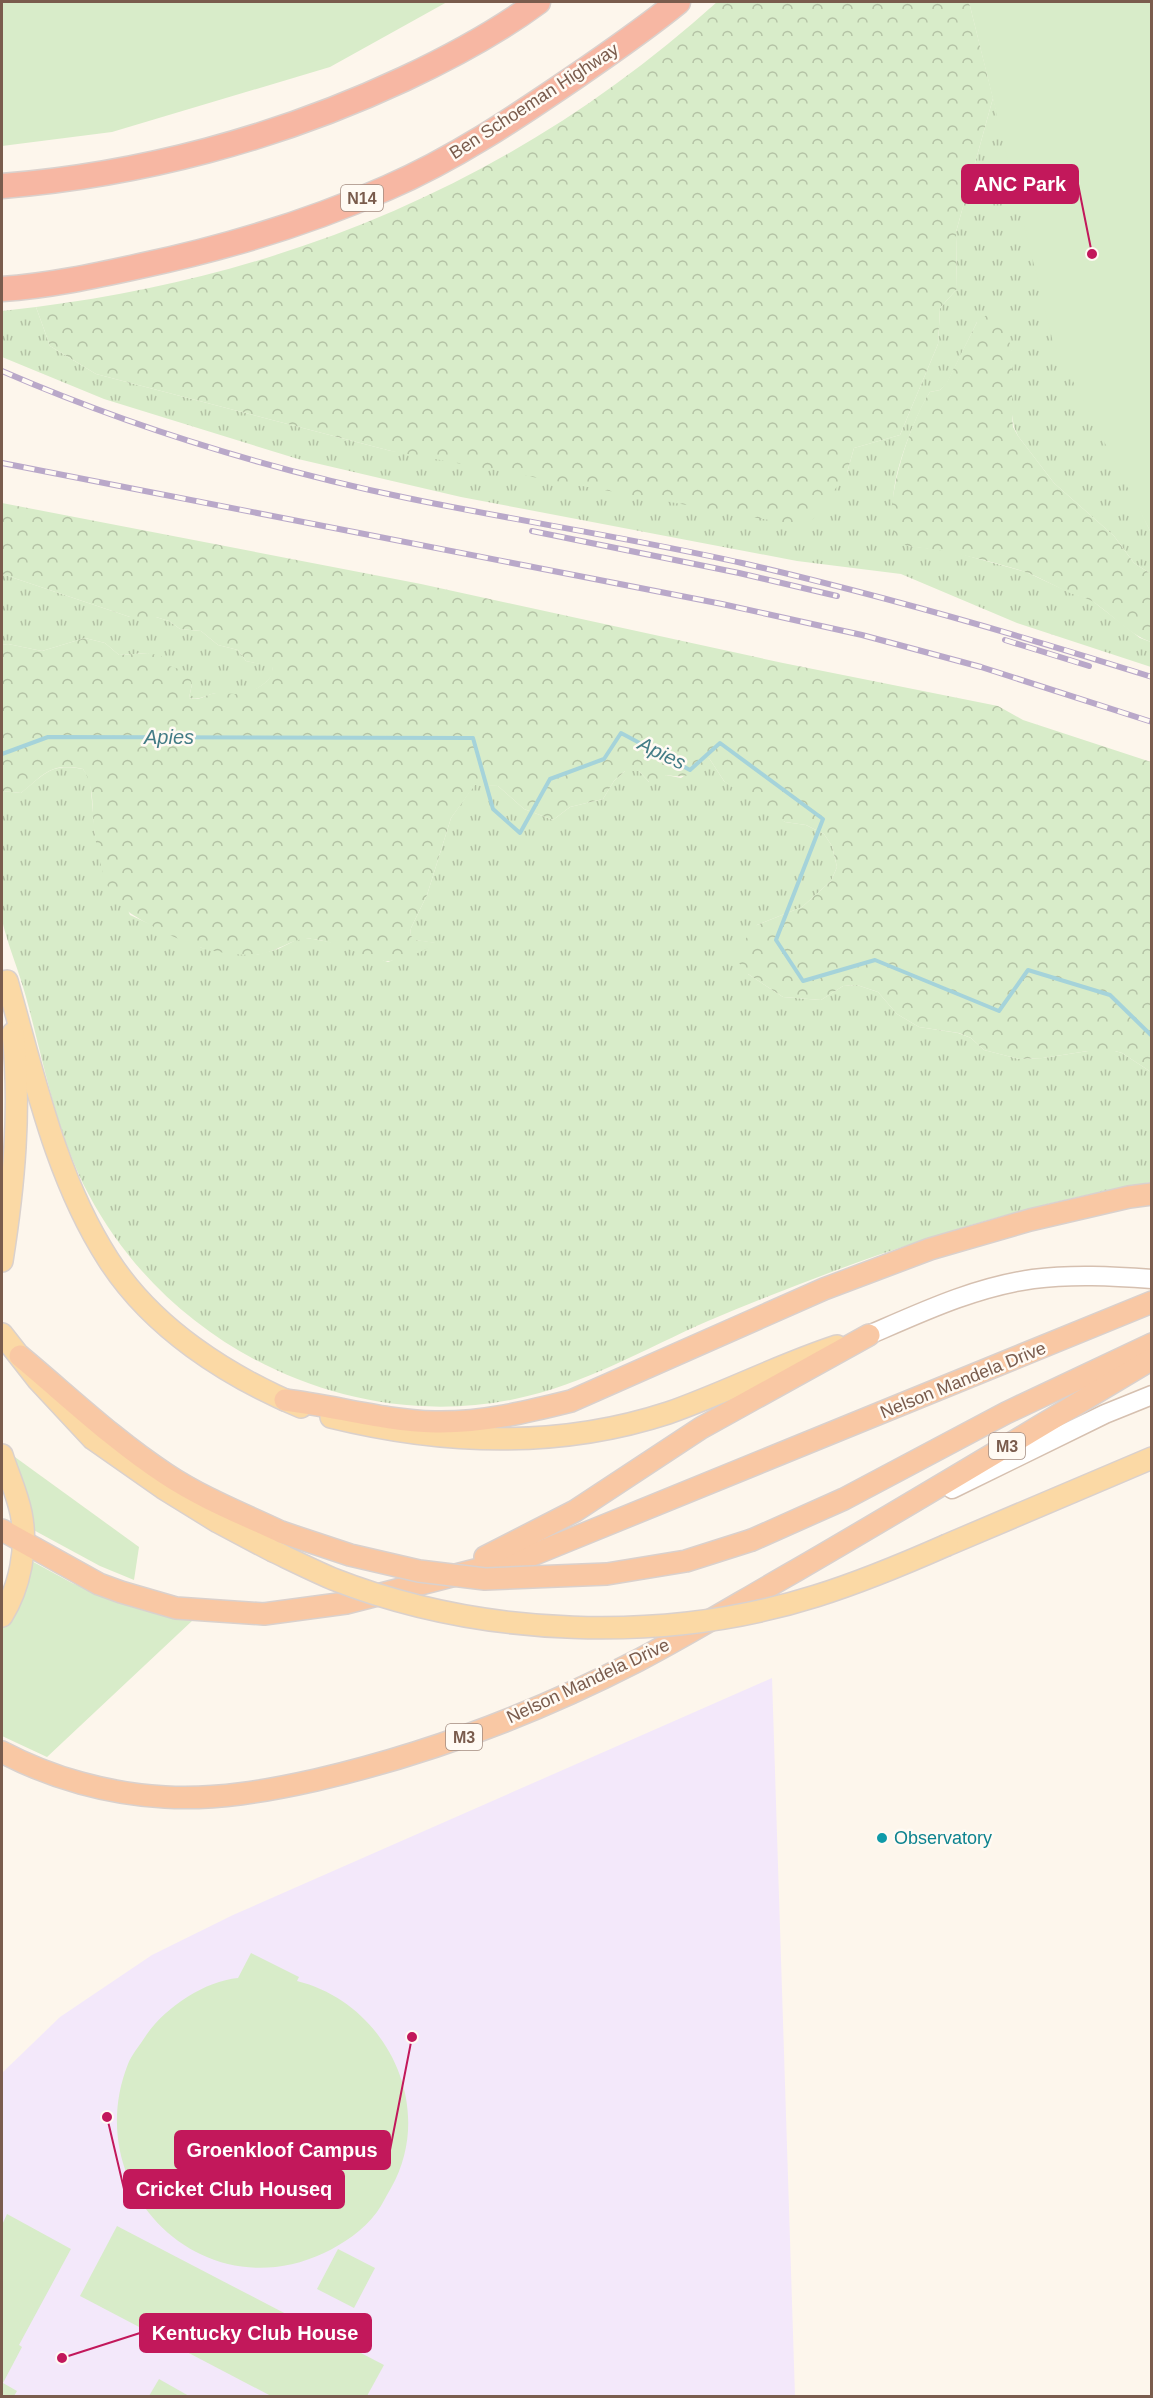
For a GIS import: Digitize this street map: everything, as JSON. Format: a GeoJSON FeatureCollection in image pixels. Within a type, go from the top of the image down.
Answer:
{"type":"FeatureCollection","features":[{"type":"Feature","properties":{"kind":"highway"},"geometry":{"type":"LineString","coordinates":[[2,186],[41,183],[121,171],[266,134],[328,113],[448,58],[510,23],[538,2]]}},
{"type":"Feature","properties":{"kind":"highway","name":"Ben Schoeman Highway"},"geometry":{"type":"LineString","coordinates":[[2,289],[118,271],[193,255],[309,219],[389,188],[454,154],[523,113],[622,45],[678,2]]}},
{"type":"Feature","properties":{"kind":"highway"},"geometry":{"type":"LineString","coordinates":[[285,1400],[394,1418],[437,1422],[490,1418],[532,1411],[571,1401],[824,1289],[930,1249],[1030,1220],[1129,1197],[1152,1194]]}},
{"type":"Feature","properties":{"kind":"highway","name":"Nelson Mandela Drive"},"geometry":{"type":"LineString","coordinates":[[2,1530],[76,1573],[121,1592],[176,1608],[242,1614],[284,1613],[346,1603],[418,1586],[540,1552],[1152,1302]]}},
{"type":"Feature","properties":{"kind":"highway"},"geometry":{"type":"LineString","coordinates":[[418,1586],[506,1548],[575,1511],[701,1428],[869,1335]]}},
{"type":"Feature","properties":{"kind":"highway"},"geometry":{"type":"LineString","coordinates":[[11,1345],[119,1440],[167,1475],[219,1503],[276,1541],[419,1571],[485,1579],[607,1574],[686,1561],[752,1540],[844,1499],[1006,1413],[1152,1344]]}},
{"type":"Feature","properties":{"kind":"highway","name":"Nelson Mandela Drive"},"geometry":{"type":"LineString","coordinates":[[2,1752],[26,1765],[108,1789],[178,1798],[256,1791],[354,1771],[483,1730],[637,1661],[863,1532],[1152,1359]]}},
{"type":"Feature","properties":{"kind":"highway"},"geometry":{"type":"LineString","coordinates":[[2,1758],[26,1765]]}},
{"type":"Feature","properties":{"kind":"main road"},"geometry":{"type":"LineString","coordinates":[[2,1261],[10,1211],[16,1138],[14,1040],[4,973]]}},
{"type":"Feature","properties":{"kind":"main road"},"geometry":{"type":"LineString","coordinates":[[4,973],[58,1153],[88,1223],[108,1260],[134,1293],[188,1343],[236,1376],[319,1414],[383,1429],[437,1437],[485,1439],[563,1435],[667,1413],[736,1388],[816,1353],[869,1335],[931,1308],[974,1293],[1032,1279],[1080,1275],[1152,1279]]}},
{"type":"Feature","properties":{"kind":"main road"},"geometry":{"type":"LineString","coordinates":[[863,1532],[1105,1414],[1152,1395]]}},
{"type":"Feature","properties":{"kind":"main road"},"geometry":{"type":"LineString","coordinates":[[2,1455],[21,1510],[23,1544],[15,1588],[2,1616]]}},
{"type":"Feature","properties":{"kind":"main road"},"geometry":{"type":"LineString","coordinates":[[276,1541],[334,1579],[448,1612],[518,1624],[591,1628],[697,1621],[747,1614],[814,1597],[880,1574],[1152,1458]]}},
{"type":"Feature","properties":{"kind":"shaded area"},"geometry":{"type":"Polygon","coordinates":[[[772,1678],[795,2396],[2,2396],[2,2073],[60,2017],[152,1955],[233,1915],[772,1678]]]}},
{"type":"Feature","properties":{"kind":"green space"},"geometry":{"type":"Polygon","coordinates":[[[2,2],[447,2],[330,67],[112,132],[2,146],[2,2]]]}},
{"type":"Feature","properties":{"kind":"green space"},"geometry":{"type":"Polygon","coordinates":[[[717,2],[969,2],[993,98],[956,232],[957,289],[940,308],[938,344],[900,435],[854,448],[847,473],[807,527],[391,451],[96,374],[50,346],[36,307],[132,292],[224,270],[314,242],[401,208],[485,167],[565,119],[643,64],[717,2]]]}},
{"type":"Feature","properties":{"kind":"green space"},"geometry":{"type":"Polygon","coordinates":[[[969,2],[1151,2],[1151,533],[1053,342],[969,2]]]}},
{"type":"Feature","properties":{"kind":"green space"},"geometry":{"type":"Polygon","coordinates":[[[993,98],[1011,166],[1140,510],[1151,533],[1151,574],[1134,563],[1114,536],[1054,483],[1018,436],[1012,415],[1012,351],[977,322],[947,383],[940,390],[930,392],[918,415],[900,464],[894,495],[895,511],[908,546],[950,551],[1026,572],[1071,593],[1090,599],[1140,638],[1151,642],[1151,667],[1017,623],[901,574],[797,561],[461,497],[298,459],[104,399],[2,357],[2,311],[36,307],[50,346],[96,374],[391,451],[847,473],[854,448],[900,435],[938,344],[940,308],[957,289],[956,232],[993,98]]]}},
{"type":"Feature","properties":{"kind":"green space"},"geometry":{"type":"Polygon","coordinates":[[[994,314],[1003,320],[1012,351],[1013,427],[1054,483],[1114,536],[1134,563],[1151,574],[1151,642],[1127,629],[1087,598],[1070,593],[1030,574],[970,557],[909,546],[897,539],[893,526],[892,508],[895,487],[900,464],[915,422],[930,392],[940,390],[947,382],[977,322],[985,316],[994,314]]]}},
{"type":"Feature","properties":{"kind":"green space"},"geometry":{"type":"Polygon","coordinates":[[[2,503],[421,584],[783,663],[998,706],[1023,720],[1151,762],[1151,1072],[1115,1051],[1088,1051],[1019,1059],[984,1050],[971,1038],[959,1033],[919,1027],[897,1014],[878,992],[857,985],[843,986],[821,1000],[783,997],[748,974],[739,963],[738,956],[743,942],[757,925],[802,907],[831,881],[837,867],[832,846],[824,834],[806,825],[785,822],[766,813],[724,781],[709,758],[691,774],[666,775],[656,783],[649,782],[639,771],[625,771],[614,781],[603,799],[570,807],[553,820],[524,809],[498,786],[475,785],[451,818],[427,895],[411,928],[410,935],[416,940],[437,943],[408,957],[384,961],[332,943],[312,939],[298,940],[264,954],[237,954],[202,948],[169,934],[131,913],[121,906],[111,894],[96,842],[90,784],[83,769],[63,767],[55,769],[42,775],[21,793],[2,791],[2,645],[8,644],[42,651],[85,638],[105,643],[119,655],[148,653],[161,656],[169,666],[189,672],[192,684],[189,698],[193,699],[216,693],[235,694],[254,690],[269,678],[272,667],[246,661],[238,650],[218,645],[201,631],[180,629],[169,621],[156,617],[130,617],[2,574],[2,503]]]}},
{"type":"Feature","properties":{"kind":"green space"},"geometry":{"type":"Polygon","coordinates":[[[2,574],[130,617],[156,617],[169,621],[180,629],[201,631],[218,645],[238,650],[246,661],[272,666],[273,673],[262,685],[247,693],[236,695],[217,693],[193,699],[189,698],[192,684],[148,653],[119,655],[105,643],[85,638],[42,651],[8,644],[2,645],[2,574]]]}},
{"type":"Feature","properties":{"kind":"green space"},"geometry":{"type":"Polygon","coordinates":[[[709,758],[724,781],[785,822],[806,825],[824,834],[832,846],[837,867],[831,881],[802,907],[757,925],[748,974],[783,997],[821,1000],[843,986],[857,985],[878,992],[897,1014],[919,1027],[958,1033],[971,1038],[984,1050],[1019,1059],[1088,1051],[1122,1053],[1151,1072],[1151,1182],[1094,1193],[981,1222],[871,1258],[708,1321],[590,1376],[565,1385],[515,1399],[452,1406],[389,1403],[327,1390],[269,1367],[215,1335],[166,1296],[123,1249],[89,1195],[59,1123],[26,997],[7,939],[1,905],[2,791],[21,793],[42,775],[55,769],[83,769],[90,779],[95,835],[130,915],[202,948],[256,955],[278,949],[298,939],[313,939],[335,943],[388,962],[435,943],[415,940],[410,935],[411,928],[427,895],[451,818],[475,784],[498,786],[524,809],[553,820],[570,807],[603,799],[614,781],[625,771],[639,771],[649,782],[666,775],[681,778],[709,758]]]}},
{"type":"Feature","properties":{"kind":"green space"},"geometry":{"type":"Polygon","coordinates":[[[8,1452],[139,1547],[134,1580],[100,1566],[28,1527],[8,1452]]]}},
{"type":"Feature","properties":{"kind":"green space"},"geometry":{"type":"Polygon","coordinates":[[[26,1558],[72,1583],[126,1605],[193,1620],[47,1757],[2,1736],[2,1626],[26,1558]]]}},
{"type":"Feature","properties":{"kind":"green space"},"geometry":{"type":"Polygon","coordinates":[[[251,1953],[299,1977],[297,1981],[328,1993],[356,2011],[378,2035],[395,2062],[405,2093],[408,2125],[404,2157],[391,2188],[372,2219],[353,2236],[324,2253],[278,2267],[235,2265],[195,2251],[162,2227],[136,2194],[121,2154],[117,2110],[128,2064],[162,2016],[198,1991],[225,1980],[238,1978],[251,1953]]]}},
{"type":"Feature","properties":{"kind":"green space"},"geometry":{"type":"Polygon","coordinates":[[[7,2214],[71,2249],[19,2345],[22,2347],[3,2383],[17,2391],[14,2396],[2,2396],[2,2225],[7,2214]]]}},
{"type":"Feature","properties":{"kind":"green space"},"geometry":{"type":"Polygon","coordinates":[[[117,2226],[384,2365],[367,2396],[271,2396],[80,2296],[117,2226]]]}},
{"type":"Feature","properties":{"kind":"green space"},"geometry":{"type":"Polygon","coordinates":[[[338,2249],[375,2268],[354,2308],[317,2289],[338,2249]]]}},
{"type":"Feature","properties":{"kind":"green space"},"geometry":{"type":"Polygon","coordinates":[[[159,2379],[189,2396],[149,2396],[159,2379]]]}},
{"type":"Feature","properties":{"kind":"waterway","name":"Apies"},"geometry":{"type":"LineString","coordinates":[[2,754],[48,737],[473,738],[493,809],[520,833],[550,779],[604,759],[621,733],[690,770],[720,743],[823,819],[776,940],[803,981],[875,960],[999,1011],[1028,970],[1110,995],[1152,1036]]}},
{"type":"Feature","properties":{"kind":"railway"},"geometry":{"type":"LineString","coordinates":[[2,371],[150,428],[303,474],[407,498],[658,546],[794,575],[948,616],[1152,677]]}},
{"type":"Feature","properties":{"kind":"railway"},"geometry":{"type":"LineString","coordinates":[[2,463],[722,604],[862,635],[981,667],[1152,722]]}},
{"type":"Feature","properties":{"kind":"railway"},"geometry":{"type":"LineString","coordinates":[[532,531],[739,573],[837,596]]}},
{"type":"Feature","properties":{"kind":"railway"},"geometry":{"type":"LineString","coordinates":[[1005,640],[1089,666]]}},
{"type":"Feature","properties":{"kind":"place","name":"ANC Park"},"geometry":{"type":"Point","coordinates":[1092,254]}},
{"type":"Feature","properties":{"kind":"place","name":"Observatory"},"geometry":{"type":"Point","coordinates":[882,1838]}},
{"type":"Feature","properties":{"kind":"place","name":"Groenkloof Campus"},"geometry":{"type":"Point","coordinates":[412,2037]}},
{"type":"Feature","properties":{"kind":"place","name":"Cricket Club Houseq"},"geometry":{"type":"Point","coordinates":[107,2117]}},
{"type":"Feature","properties":{"kind":"place","name":"Kentucky Club House"},"geometry":{"type":"Point","coordinates":[62,2358]}}]}
